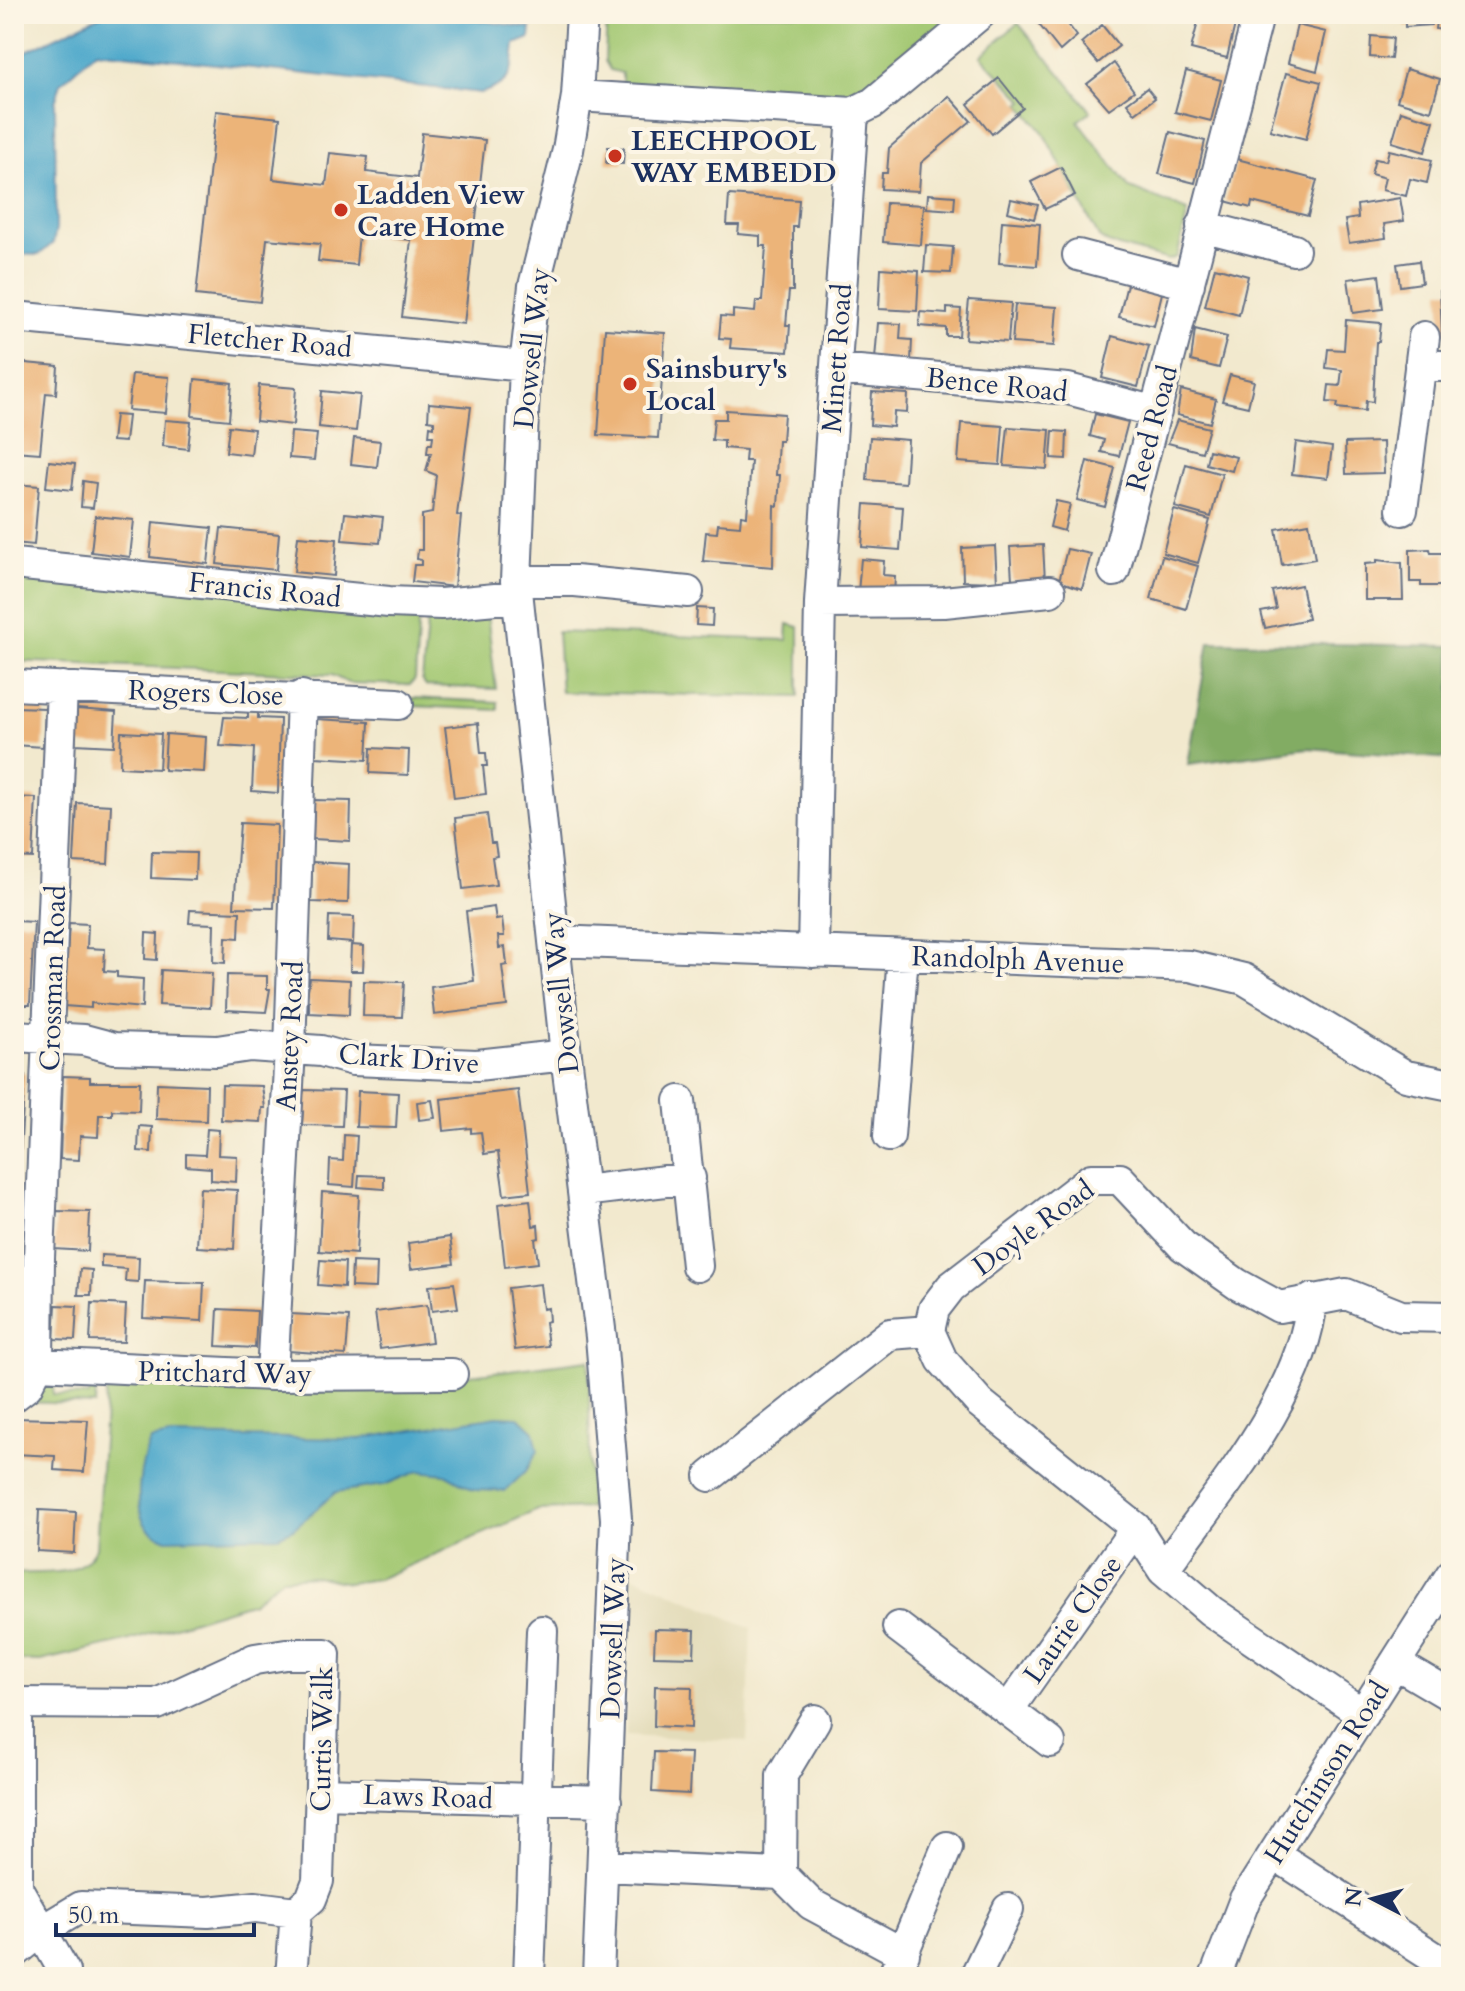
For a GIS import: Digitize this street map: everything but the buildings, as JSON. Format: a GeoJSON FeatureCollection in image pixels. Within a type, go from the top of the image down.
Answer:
{"type":"FeatureCollection","features":[{"type":"Feature","properties":{"kind":"street","name":"Dowsell Way"},"geometry":{"type":"LineString","coordinates":[[582,14],[577,96],[568,150],[534,286],[525,366],[516,589],[566,1055],[601,1337],[616,1519],[598,1977]]}},
{"type":"Feature","properties":{"kind":"street"},"geometry":{"type":"LineString","coordinates":[[577,96],[853,113],[873,103],[980,14]]}},
{"type":"Feature","properties":{"kind":"street","name":"Reed Road"},"geometry":{"type":"LineString","coordinates":[[1114,571],[1256,24],[1255,14]]}},
{"type":"Feature","properties":{"kind":"street","name":"Minett Road"},"geometry":{"type":"LineString","coordinates":[[813,952],[820,603],[853,113]]}},
{"type":"Feature","properties":{"kind":"street"},"geometry":{"type":"LineString","coordinates":[[1202,226],[1294,250]]}},
{"type":"Feature","properties":{"kind":"street"},"geometry":{"type":"LineString","coordinates":[[1078,255],[1189,284]]}},
{"type":"Feature","properties":{"kind":"street","name":"Fletcher Road"},"geometry":{"type":"LineString","coordinates":[[14,317],[525,366]]}},
{"type":"Feature","properties":{"kind":"street"},"geometry":{"type":"LineString","coordinates":[[1402,510],[1422,351],[1451,366]]}},
{"type":"Feature","properties":{"kind":"street","name":"Bence Road"},"geometry":{"type":"LineString","coordinates":[[836,369],[1068,389],[1156,412]]}},
{"type":"Feature","properties":{"kind":"street","name":"Francis Road"},"geometry":{"type":"LineString","coordinates":[[14,564],[389,602],[441,604],[575,581],[688,592]]}},
{"type":"Feature","properties":{"kind":"street"},"geometry":{"type":"LineString","coordinates":[[820,603],[944,602],[1050,591]]}},
{"type":"Feature","properties":{"kind":"street","name":"Rogers Close"},"geometry":{"type":"LineString","coordinates":[[14,685],[302,696],[398,704]]}},
{"type":"Feature","properties":{"kind":"street","name":"Crossman Road"},"geometry":{"type":"LineString","coordinates":[[38,1364],[62,687]]}},
{"type":"Feature","properties":{"kind":"street","name":"Anstey Road"},"geometry":{"type":"LineString","coordinates":[[272,1375],[290,1049],[302,696]]}},
{"type":"Feature","properties":{"kind":"street","name":"Randolph Avenue"},"geometry":{"type":"LineString","coordinates":[[556,941],[1165,963],[1244,979],[1406,1076],[1451,1085]]}},
{"type":"Feature","properties":{"kind":"street"},"geometry":{"type":"LineString","coordinates":[[889,1136],[903,955]]}},
{"type":"Feature","properties":{"kind":"street","name":"Clark Drive"},"geometry":{"type":"LineString","coordinates":[[14,1036],[84,1040],[114,1048],[290,1049],[321,1051],[353,1060],[477,1065],[566,1055]]}},
{"type":"Feature","properties":{"kind":"street"},"geometry":{"type":"LineString","coordinates":[[680,1101],[697,1266]]}},
{"type":"Feature","properties":{"kind":"street"},"geometry":{"type":"LineString","coordinates":[[583,1191],[690,1178]]}},
{"type":"Feature","properties":{"kind":"street","name":"Doyle Road"},"geometry":{"type":"LineString","coordinates":[[929,1331],[934,1309],[951,1287],[1091,1179],[1120,1179],[1183,1246],[1237,1284],[1279,1307],[1346,1294],[1401,1316],[1451,1317]]}},
{"type":"Feature","properties":{"kind":"street"},"geometry":{"type":"LineString","coordinates":[[1163,1570],[1275,1408],[1309,1331],[1312,1299]]}},
{"type":"Feature","properties":{"kind":"street"},"geometry":{"type":"LineString","coordinates":[[710,1476],[890,1334],[929,1331],[942,1360],[980,1403],[1136,1528],[1163,1570],[1211,1611],[1363,1714]]}},
{"type":"Feature","properties":{"kind":"street"},"geometry":{"type":"LineString","coordinates":[[14,1396],[27,1386],[38,1364]]}},
{"type":"Feature","properties":{"kind":"street","name":"Pritchard Way"},"geometry":{"type":"LineString","coordinates":[[38,1364],[272,1375],[452,1374]]}},
{"type":"Feature","properties":{"kind":"street","name":"Laurie Close"},"geometry":{"type":"LineString","coordinates":[[1008,1710],[1136,1528]]}},
{"type":"Feature","properties":{"kind":"street","name":"Hutchinson Road"},"geometry":{"type":"LineString","coordinates":[[1215,1977],[1245,1899],[1451,1575]]}},
{"type":"Feature","properties":{"kind":"street","name":"Laurie Close"},"geometry":{"type":"LineString","coordinates":[[898,1627],[1050,1742]]}},
{"type":"Feature","properties":{"kind":"street"},"geometry":{"type":"LineString","coordinates":[[529,1977],[542,1631]]}},
{"type":"Feature","properties":{"kind":"street","name":"Curtis Walk"},"geometry":{"type":"LineString","coordinates":[[41,1931],[17,1888],[17,1703],[157,1704],[255,1659],[286,1654],[325,1654],[318,1881],[311,1899],[296,1912]]}},
{"type":"Feature","properties":{"kind":"street"},"geometry":{"type":"LineString","coordinates":[[1395,1663],[1451,1696]]}},
{"type":"Feature","properties":{"kind":"street"},"geometry":{"type":"LineString","coordinates":[[781,1874],[782,1775],[815,1720]]}},
{"type":"Feature","properties":{"kind":"street","name":"Laws Road"},"geometry":{"type":"LineString","coordinates":[[321,1793],[606,1801]]}},
{"type":"Feature","properties":{"kind":"street"},"geometry":{"type":"LineString","coordinates":[[603,1866],[781,1874],[811,1904],[898,1966],[947,1847]]}},
{"type":"Feature","properties":{"kind":"street"},"geometry":{"type":"LineString","coordinates":[[1274,1854],[1451,1968]]}},
{"type":"Feature","properties":{"kind":"street"},"geometry":{"type":"LineString","coordinates":[[14,1953],[41,1931],[81,1907],[208,1912],[256,1907],[296,1912],[291,1977]]}},
{"type":"Feature","properties":{"kind":"street"},"geometry":{"type":"LineString","coordinates":[[975,1977],[1008,1909]]}},
{"type":"Feature","properties":{"kind":"street"},"geometry":{"type":"LineString","coordinates":[[41,1931],[64,1971],[64,1977]]}},
{"type":"Feature","properties":{"kind":"shaded area"},"geometry":{"type":"Polygon","coordinates":[[[631,1575],[751,1628],[747,1741],[626,1735],[631,1575]]]}},
{"type":"Feature","properties":{"kind":"green space"},"geometry":{"type":"Polygon","coordinates":[[[607,14],[957,14],[879,77],[844,94],[824,98],[622,84],[622,73],[610,70],[605,61],[607,14]]]}},
{"type":"Feature","properties":{"kind":"green space"},"geometry":{"type":"Polygon","coordinates":[[[1018,23],[1091,111],[1078,121],[1130,188],[1188,211],[1177,257],[1169,260],[1108,243],[1099,237],[1043,132],[1020,104],[1024,101],[981,56],[1018,23]]]}},
{"type":"Feature","properties":{"kind":"green space"},"geometry":{"type":"Polygon","coordinates":[[[14,572],[419,611],[415,679],[410,685],[348,683],[332,675],[14,661],[14,572]]]}},
{"type":"Feature","properties":{"kind":"green space"},"geometry":{"type":"Polygon","coordinates":[[[428,613],[487,613],[496,689],[426,686],[422,681],[428,613]]]}},
{"type":"Feature","properties":{"kind":"green space"},"geometry":{"type":"Polygon","coordinates":[[[788,624],[799,627],[799,697],[561,692],[557,632],[787,640],[788,624]]]}},
{"type":"Feature","properties":{"kind":"green space"},"geometry":{"type":"Polygon","coordinates":[[[1209,642],[1451,646],[1451,759],[1308,748],[1188,764],[1209,642]]]}},
{"type":"Feature","properties":{"kind":"green space"},"geometry":{"type":"Polygon","coordinates":[[[412,698],[498,702],[498,710],[412,706],[412,698]]]}},
{"type":"Feature","properties":{"kind":"green space"},"geometry":{"type":"Polygon","coordinates":[[[589,1360],[590,1508],[538,1510],[378,1579],[348,1583],[315,1576],[282,1578],[253,1602],[126,1641],[40,1661],[14,1660],[14,1574],[70,1570],[88,1558],[96,1548],[107,1379],[350,1390],[589,1360]]]}},
{"type":"Feature","properties":{"kind":"green space"},"geometry":{"type":"Polygon","coordinates":[[[54,1376],[53,1395],[89,1396],[91,1378],[97,1378],[95,1405],[28,1402],[54,1376]]]}},
{"type":"Feature","properties":{"kind":"water"},"geometry":{"type":"Polygon","coordinates":[[[104,14],[435,14],[531,28],[530,38],[515,44],[513,63],[505,81],[481,93],[96,51],[61,83],[55,102],[56,229],[53,243],[39,255],[14,254],[14,57],[104,14]]]}},
{"type":"Feature","properties":{"kind":"water"},"geometry":{"type":"Polygon","coordinates":[[[497,1416],[519,1417],[534,1431],[538,1451],[526,1471],[505,1491],[474,1490],[445,1474],[419,1471],[384,1485],[336,1492],[292,1530],[278,1536],[167,1539],[150,1530],[141,1512],[139,1486],[151,1440],[170,1436],[358,1439],[497,1416]]]}},
{"type":"Feature","properties":{"kind":"place","name":"LEECHPOOL WAY EMBEDD"},"geometry":{"type":"Point","coordinates":[615,156]}},
{"type":"Feature","properties":{"kind":"place","name":"Ladden View Care Home"},"geometry":{"type":"Point","coordinates":[341,210]}},
{"type":"Feature","properties":{"kind":"place","name":"Sainsbury's Local"},"geometry":{"type":"Point","coordinates":[630,384]}}]}
